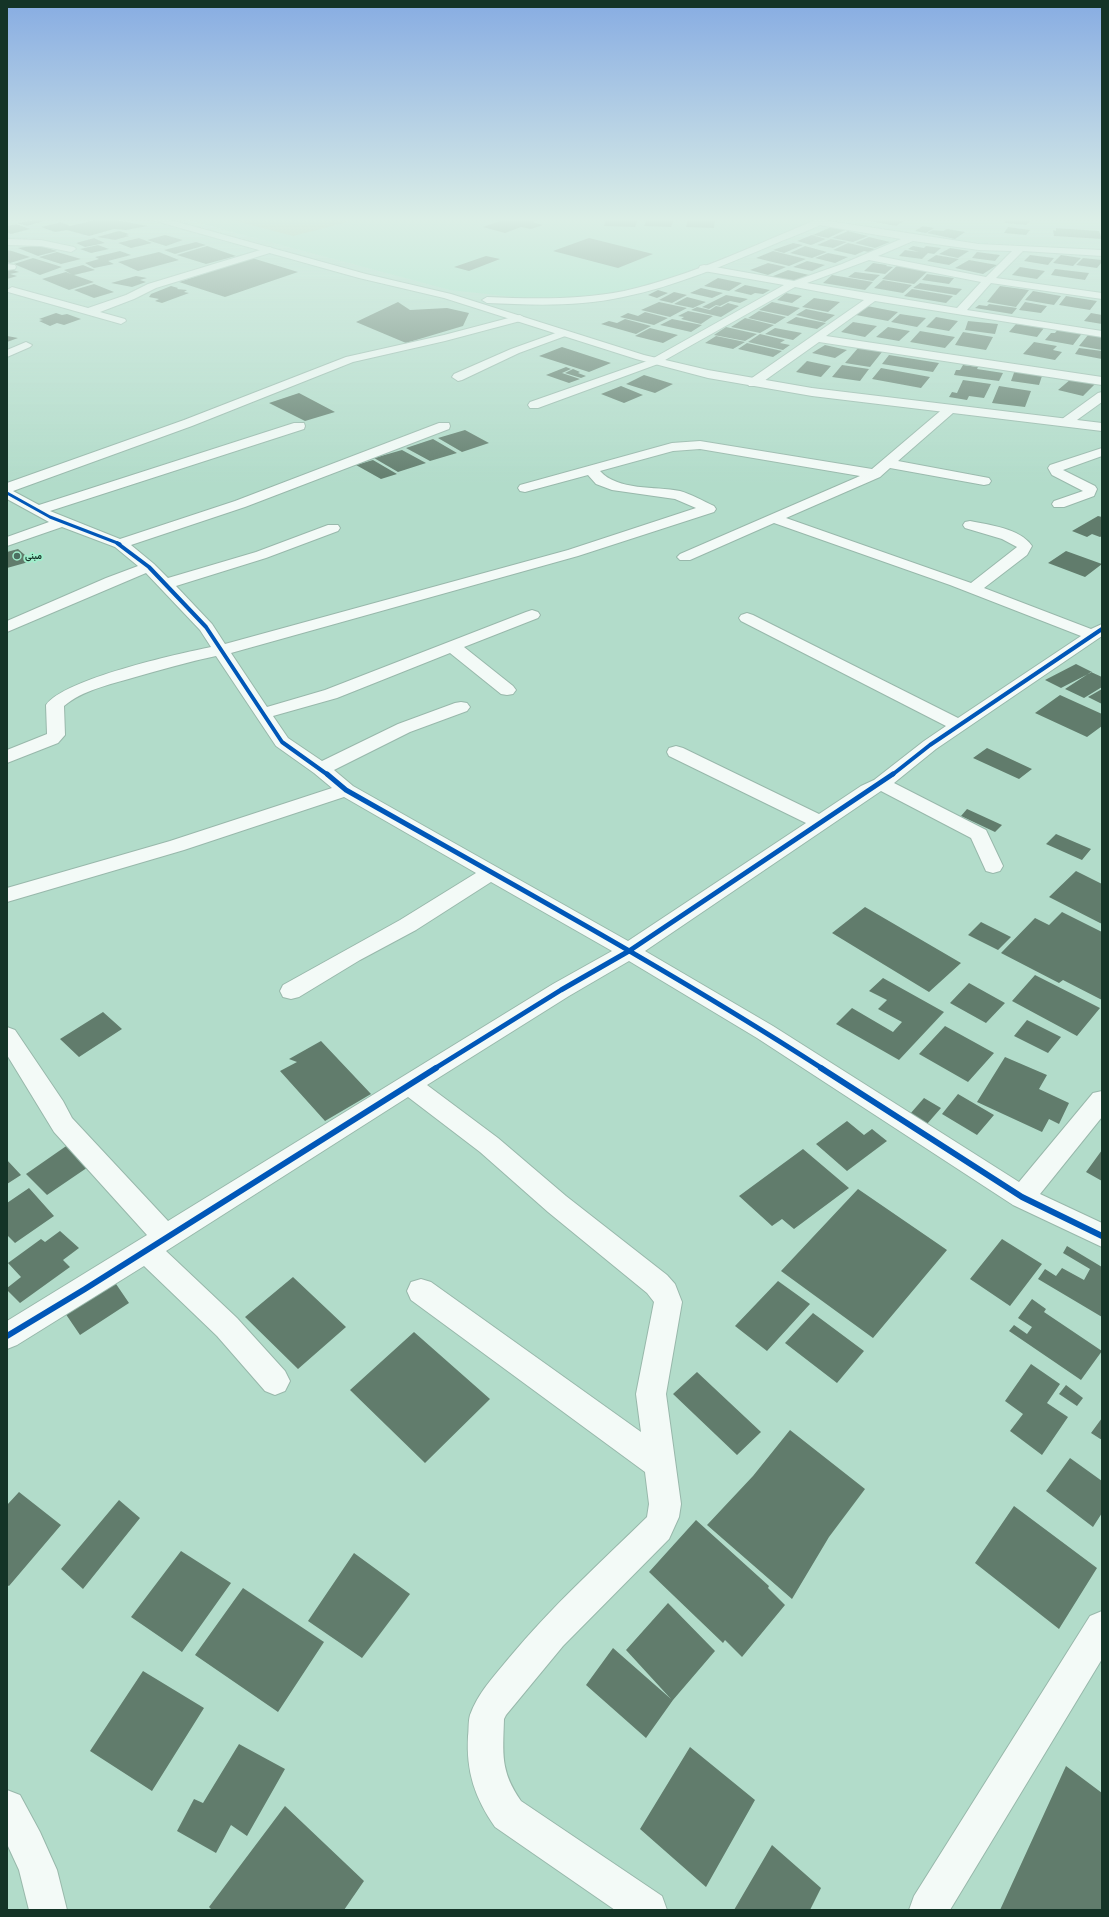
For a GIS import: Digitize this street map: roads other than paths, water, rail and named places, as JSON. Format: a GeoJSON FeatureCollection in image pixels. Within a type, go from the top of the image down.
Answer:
{"type":"FeatureCollection","features":[{"type":"Feature","properties":{"kind":"street"},"geometry":{"type":"LineString","coordinates":[[81,308],[121,321]]}},
{"type":"Feature","properties":{"kind":"street"},"geometry":{"type":"LineString","coordinates":[[91,311],[98,308]]}},
{"type":"Feature","properties":{"kind":"street"},"geometry":{"type":"LineString","coordinates":[[489,308],[567,330],[654,362],[753,383],[950,410],[1102,427]]}},
{"type":"Feature","properties":{"kind":"street"},"geometry":{"type":"LineString","coordinates":[[534,405],[654,362],[750,308]]}},
{"type":"Feature","properties":{"kind":"street"},"geometry":{"type":"LineString","coordinates":[[753,383],[857,308]]}},
{"type":"Feature","properties":{"kind":"street"},"geometry":{"type":"LineString","coordinates":[[938,308],[1102,334]]}},
{"type":"Feature","properties":{"kind":"street"},"geometry":{"type":"LineString","coordinates":[[960,312],[963,308]]}},
{"type":"Feature","properties":{"kind":"street"},"geometry":{"type":"LineString","coordinates":[[7,488],[188,423],[350,359],[451,337],[520,318]]}},
{"type":"Feature","properties":{"kind":"street"},"geometry":{"type":"LineString","coordinates":[[458,377],[515,351],[567,330]]}},
{"type":"Feature","properties":{"kind":"street"},"geometry":{"type":"LineString","coordinates":[[816,338],[1102,381]]}},
{"type":"Feature","properties":{"kind":"street"},"geometry":{"type":"LineString","coordinates":[[7,354],[26,345]]}},
{"type":"Feature","properties":{"kind":"street"},"geometry":{"type":"LineString","coordinates":[[1066,422],[1102,396]]}},
{"type":"Feature","properties":{"kind":"street"},"geometry":{"type":"LineString","coordinates":[[685,557],[875,474],[950,410]]}},
{"type":"Feature","properties":{"kind":"street"},"geometry":{"type":"LineString","coordinates":[[38,510],[299,426]]}},
{"type":"Feature","properties":{"kind":"street"},"geometry":{"type":"LineString","coordinates":[[120,544],[240,504],[444,426]]}},
{"type":"Feature","properties":{"kind":"street"},"geometry":{"type":"LineString","coordinates":[[525,488],[641,454],[687,444],[875,474]]}},
{"type":"Feature","properties":{"kind":"street"},"geometry":{"type":"LineString","coordinates":[[1059,504],[1089,493],[1090,489],[1057,472],[1055,468],[1102,452]]}},
{"type":"Feature","properties":{"kind":"street"},"geometry":{"type":"LineString","coordinates":[[887,463],[984,481]]}},
{"type":"Feature","properties":{"kind":"street"},"geometry":{"type":"LineString","coordinates":[[7,757],[54,737],[56,732],[55,705],[60,699],[73,692],[191,655],[222,650],[573,553],[709,509],[678,495],[617,488],[602,481],[590,469]]}},
{"type":"Feature","properties":{"kind":"street"},"geometry":{"type":"LineString","coordinates":[[7,493],[38,510],[120,544],[149,567],[206,627],[262,714],[282,742],[321,769],[346,790],[629,951],[765,1032],[1022,1197],[1102,1236]]}},
{"type":"Feature","properties":{"kind":"street"},"geometry":{"type":"LineString","coordinates":[[772,518],[1097,632]]}},
{"type":"Feature","properties":{"kind":"street"},"geometry":{"type":"LineString","coordinates":[[7,542],[64,521]]}},
{"type":"Feature","properties":{"kind":"street"},"geometry":{"type":"LineString","coordinates":[[970,525],[1010,537],[1022,542],[1025,546],[1022,552],[973,589]]}},
{"type":"Feature","properties":{"kind":"street"},"geometry":{"type":"LineString","coordinates":[[166,584],[261,555],[333,528]]}},
{"type":"Feature","properties":{"kind":"street"},"geometry":{"type":"LineString","coordinates":[[7,627],[111,581],[149,567]]}},
{"type":"Feature","properties":{"kind":"street"},"geometry":{"type":"LineString","coordinates":[[262,714],[331,694],[532,615]]}},
{"type":"Feature","properties":{"kind":"street"},"geometry":{"type":"LineString","coordinates":[[747,618],[958,726]]}},
{"type":"Feature","properties":{"kind":"street"},"geometry":{"type":"LineString","coordinates":[[7,1336],[561,990],[629,951],[868,790],[881,784],[930,745],[1097,632]]}},
{"type":"Feature","properties":{"kind":"street"},"geometry":{"type":"LineString","coordinates":[[452,646],[507,690]]}},
{"type":"Feature","properties":{"kind":"street"},"geometry":{"type":"LineString","coordinates":[[321,769],[404,728],[461,707]]}},
{"type":"Feature","properties":{"kind":"street"},"geometry":{"type":"LineString","coordinates":[[676,752],[820,822]]}},
{"type":"Feature","properties":{"kind":"street"},"geometry":{"type":"LineString","coordinates":[[881,784],[979,834],[993,866]]}},
{"type":"Feature","properties":{"kind":"street"},"geometry":{"type":"LineString","coordinates":[[7,895],[241,826],[346,790]]}},
{"type":"Feature","properties":{"kind":"street"},"geometry":{"type":"LineString","coordinates":[[291,991],[352,955],[408,925],[492,872]]}},
{"type":"Feature","properties":{"kind":"street"},"geometry":{"type":"LineString","coordinates":[[7,1036],[54,1108],[63,1125],[156,1243],[275,1381]]}},
{"type":"Feature","properties":{"kind":"street"},"geometry":{"type":"LineString","coordinates":[[409,1086],[489,1145],[557,1204],[657,1284],[664,1293],[668,1302],[651,1394],[665,1504],[663,1518],[658,1528],[551,1634],[494,1703],[487,1717],[485,1755],[487,1772],[494,1790],[508,1814],[648,1910]]}},
{"type":"Feature","properties":{"kind":"street"},"geometry":{"type":"LineString","coordinates":[[1022,1197],[1102,1100]]}},
{"type":"Feature","properties":{"kind":"street"},"geometry":{"type":"LineString","coordinates":[[421,1291],[660,1464]]}},
{"type":"Feature","properties":{"kind":"street"},"geometry":{"type":"LineString","coordinates":[[928,1910],[1102,1628]]}},
{"type":"Feature","properties":{"kind":"street"},"geometry":{"type":"LineString","coordinates":[[7,1808],[33,1854],[46,1893],[48,1910]]}},
{"type":"Feature","properties":{"kind":"place","name":"مبنى"},"geometry":{"type":"Point","coordinates":[17,556]}}]}
